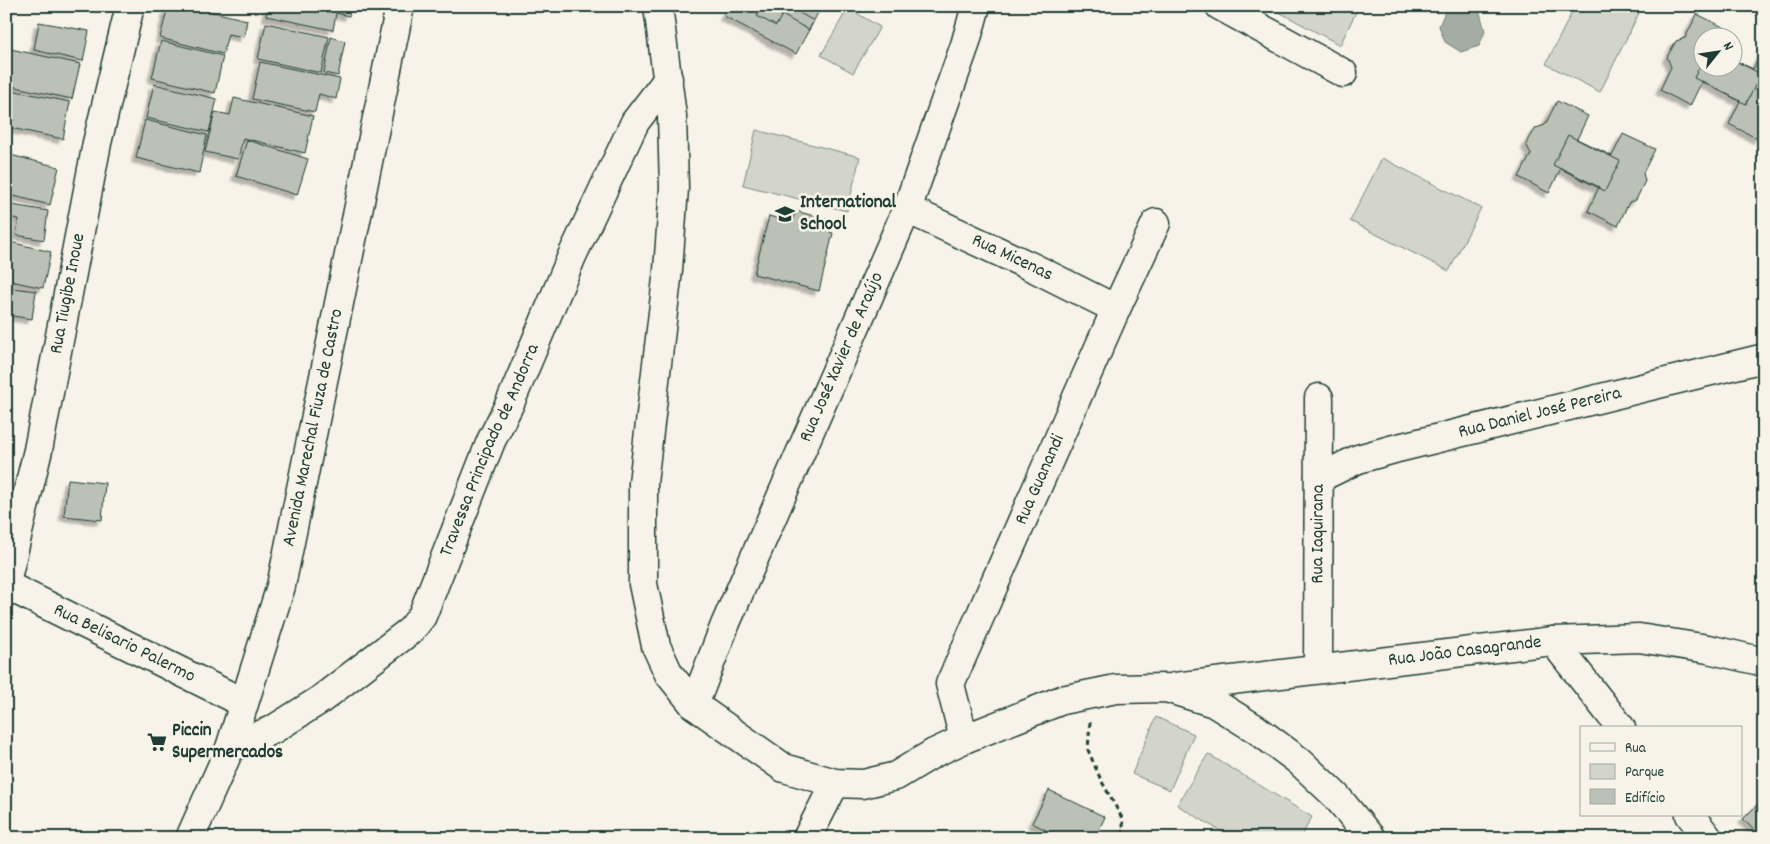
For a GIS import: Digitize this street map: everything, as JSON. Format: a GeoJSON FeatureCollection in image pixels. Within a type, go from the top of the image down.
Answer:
{"type":"FeatureCollection","features":[{"type":"Feature","properties":{"kind":"street","name":"Rua Tiugibe Inoue"},"geometry":{"type":"LineString","coordinates":[[6,584],[38,450],[98,143],[130,6]]}},
{"type":"Feature","properties":{"kind":"street","name":"Avenida Marechal Fiuza de Castro"},"geometry":{"type":"LineString","coordinates":[[190,838],[230,748],[281,586],[400,6]]}},
{"type":"Feature","properties":{"kind":"street"},"geometry":{"type":"LineString","coordinates":[[658,6],[672,116],[674,188],[668,270],[643,483],[643,584],[656,646],[669,674],[694,705],[784,768],[835,783],[863,784],[896,776],[934,753],[964,739],[1062,700],[1116,689],[1166,688],[1214,702],[1299,760],[1336,796],[1371,838]]}},
{"type":"Feature","properties":{"kind":"street","name":"Rua José Xavier de Araújo"},"geometry":{"type":"LineString","coordinates":[[694,705],[725,625],[906,209],[965,45],[976,6]]}},
{"type":"Feature","properties":{"kind":"street"},"geometry":{"type":"LineString","coordinates":[[1220,6],[1343,73]]}},
{"type":"Feature","properties":{"kind":"street","name":"Travessa Principado de Andorra"},"geometry":{"type":"LineString","coordinates":[[230,748],[274,729],[320,700],[411,630],[422,616],[490,441],[510,403],[572,256],[635,122],[668,79]]}},
{"type":"Feature","properties":{"kind":"street","name":"Rua Micenas"},"geometry":{"type":"LineString","coordinates":[[906,209],[1034,268],[1116,309]]}},
{"type":"Feature","properties":{"kind":"street","name":"Rua Guanandi"},"geometry":{"type":"LineString","coordinates":[[964,739],[950,684],[1116,309],[1156,224]]}},
{"type":"Feature","properties":{"kind":"street","name":"Rua Daniel José Pereira"},"geometry":{"type":"LineString","coordinates":[[1319,478],[1358,459],[1394,449],[1764,358]]}},
{"type":"Feature","properties":{"kind":"street","name":"Rua Iaquirana"},"geometry":{"type":"LineString","coordinates":[[1318,669],[1319,398]]}},
{"type":"Feature","properties":{"kind":"street","name":"Rua Belisario Palermo"},"geometry":{"type":"LineString","coordinates":[[6,584],[244,703]]}},
{"type":"Feature","properties":{"kind":"street","name":"Rua João Casagrande"},"geometry":{"type":"LineString","coordinates":[[1166,688],[1553,641],[1639,638],[1708,649],[1764,662]]}},
{"type":"Feature","properties":{"kind":"street"},"geometry":{"type":"LineString","coordinates":[[1553,641],[1619,726]]}},
{"type":"Feature","properties":{"kind":"street"},"geometry":{"type":"LineString","coordinates":[[807,838],[835,783]]}},
{"type":"Feature","properties":{"kind":"street"},"geometry":{"type":"LineString","coordinates":[[1691,816],[1708,838]]}},
{"type":"Feature","properties":{"kind":"path"},"geometry":{"type":"LineString","coordinates":[[1091,716],[1088,750],[1101,780],[1122,818],[1124,830],[1120,838]]}},
{"type":"Feature","properties":{"kind":"green space"},"geometry":{"type":"Polygon","coordinates":[[[1268,6],[1359,6],[1340,45],[1268,6]]]}},
{"type":"Feature","properties":{"kind":"green space"},"geometry":{"type":"Polygon","coordinates":[[[1575,6],[1625,6],[1639,13],[1600,92],[1546,64],[1575,6]]]}},
{"type":"Feature","properties":{"kind":"green space"},"geometry":{"type":"Polygon","coordinates":[[[848,8],[880,27],[853,73],[821,55],[848,8]]]}},
{"type":"Feature","properties":{"kind":"green space"},"geometry":{"type":"Polygon","coordinates":[[[756,130],[860,157],[847,211],[743,185],[756,130]]]}},
{"type":"Feature","properties":{"kind":"green space"},"geometry":{"type":"Polygon","coordinates":[[[1382,158],[1481,208],[1449,271],[1350,221],[1382,158]]]}},
{"type":"Feature","properties":{"kind":"green space"},"geometry":{"type":"Polygon","coordinates":[[[1156,717],[1194,734],[1170,790],[1132,774],[1156,717]]]}},
{"type":"Feature","properties":{"kind":"green space"},"geometry":{"type":"Polygon","coordinates":[[[1208,754],[1312,817],[1300,838],[1232,838],[1177,805],[1208,754]]]}},
{"type":"Feature","properties":{"kind":"shaded area"},"geometry":{"type":"Polygon","coordinates":[[[1441,6],[1464,6],[1480,13],[1485,31],[1479,46],[1461,52],[1445,42],[1439,26],[1446,9],[1441,6]]]}},
{"type":"Feature","properties":{"kind":"building"},"geometry":{"type":"Polygon","coordinates":[[[168,6],[188,6],[247,20],[244,37],[228,34],[223,54],[160,38],[168,6]]]}},
{"type":"Feature","properties":{"kind":"building"},"geometry":{"type":"Polygon","coordinates":[[[268,6],[351,6],[349,16],[336,13],[333,30],[266,16],[268,6]]]}},
{"type":"Feature","properties":{"kind":"building"},"geometry":{"type":"Polygon","coordinates":[[[729,6],[814,6],[820,9],[796,54],[724,16],[729,6]]]}},
{"type":"Feature","properties":{"kind":"building"},"geometry":{"type":"Polygon","coordinates":[[[759,6],[787,6],[814,21],[809,30],[782,15],[776,26],[757,16],[762,8],[759,6]]]}},
{"type":"Feature","properties":{"kind":"building"},"geometry":{"type":"Polygon","coordinates":[[[1697,14],[1725,28],[1692,28],[1692,78],[1742,78],[1742,64],[1753,69],[1764,48],[1764,128],[1758,139],[1729,124],[1740,101],[1702,81],[1690,106],[1660,90],[1671,67],[1667,57],[1676,41],[1685,38],[1697,14]]]}},
{"type":"Feature","properties":{"kind":"building"},"geometry":{"type":"Polygon","coordinates":[[[39,22],[89,31],[83,61],[34,50],[39,22]]]}},
{"type":"Feature","properties":{"kind":"building"},"geometry":{"type":"Polygon","coordinates":[[[266,23],[329,37],[321,73],[258,59],[266,23]]]}},
{"type":"Feature","properties":{"kind":"building"},"geometry":{"type":"Polygon","coordinates":[[[331,37],[345,41],[338,76],[324,73],[331,37]]]}},
{"type":"Feature","properties":{"kind":"building"},"geometry":{"type":"Polygon","coordinates":[[[161,41],[223,56],[215,93],[152,78],[161,41]]]}},
{"type":"Feature","properties":{"kind":"building"},"geometry":{"type":"Polygon","coordinates":[[[6,48],[80,64],[72,99],[6,85],[6,48]]]}},
{"type":"Feature","properties":{"kind":"building"},"geometry":{"type":"Polygon","coordinates":[[[260,62],[340,79],[336,99],[319,94],[315,112],[252,99],[260,62]]]}},
{"type":"Feature","properties":{"kind":"building"},"geometry":{"type":"Polygon","coordinates":[[[1742,64],[1761,74],[1746,104],[1694,78],[1742,78],[1742,64]]]}},
{"type":"Feature","properties":{"kind":"building"},"geometry":{"type":"Polygon","coordinates":[[[154,84],[217,99],[209,132],[146,118],[154,84]]]}},
{"type":"Feature","properties":{"kind":"building"},"geometry":{"type":"Polygon","coordinates":[[[6,89],[70,102],[63,139],[6,127],[6,89]]]}},
{"type":"Feature","properties":{"kind":"building"},"geometry":{"type":"Polygon","coordinates":[[[234,98],[313,116],[305,153],[243,138],[238,159],[205,152],[215,112],[230,115],[234,98]]]}},
{"type":"Feature","properties":{"kind":"building"},"geometry":{"type":"Polygon","coordinates":[[[1557,101],[1588,116],[1577,139],[1612,156],[1623,134],[1655,149],[1643,173],[1645,181],[1636,200],[1629,202],[1618,226],[1588,211],[1599,187],[1561,168],[1549,193],[1519,177],[1531,154],[1526,144],[1536,128],[1545,125],[1557,101]]]}},
{"type":"Feature","properties":{"kind":"building"},"geometry":{"type":"Polygon","coordinates":[[[145,120],[207,135],[199,173],[136,158],[145,120]]]}},
{"type":"Feature","properties":{"kind":"building"},"geometry":{"type":"Polygon","coordinates":[[[1568,135],[1620,161],[1605,191],[1553,165],[1568,135]]]}},
{"type":"Feature","properties":{"kind":"building"},"geometry":{"type":"Polygon","coordinates":[[[247,140],[308,159],[297,195],[236,176],[247,140]]]}},
{"type":"Feature","properties":{"kind":"building"},"geometry":{"type":"Polygon","coordinates":[[[6,154],[59,167],[50,205],[6,194],[6,154]]]}},
{"type":"Feature","properties":{"kind":"building"},"geometry":{"type":"Polygon","coordinates":[[[6,204],[48,211],[44,240],[16,235],[19,219],[6,217],[6,204]]]}},
{"type":"Feature","properties":{"kind":"building"},"geometry":{"type":"Polygon","coordinates":[[[796,211],[832,221],[830,232],[833,233],[819,291],[754,274],[769,216],[791,222],[796,211]]]}},
{"type":"Feature","properties":{"kind":"building"},"geometry":{"type":"Polygon","coordinates":[[[6,241],[51,252],[43,288],[6,280],[6,241]]]}},
{"type":"Feature","properties":{"kind":"building"},"geometry":{"type":"Polygon","coordinates":[[[6,287],[36,291],[32,319],[6,315],[6,287]]]}},
{"type":"Feature","properties":{"kind":"building"},"geometry":{"type":"Polygon","coordinates":[[[68,479],[105,483],[102,520],[64,516],[68,479]]]}},
{"type":"Feature","properties":{"kind":"building"},"geometry":{"type":"Polygon","coordinates":[[[1049,790],[1105,817],[1095,838],[1062,838],[1032,823],[1049,790]]]}},
{"type":"Feature","properties":{"kind":"building"},"geometry":{"type":"Polygon","coordinates":[[[1764,798],[1764,838],[1762,838],[1743,819],[1764,798]]]}},
{"type":"Feature","properties":{"kind":"building"},"geometry":{"type":"Polygon","coordinates":[[[1028,831],[1043,838],[1025,838],[1028,831]]]}},
{"type":"Feature","properties":{"kind":"place","name":"International School"},"geometry":{"type":"Point","coordinates":[785,214]}},
{"type":"Feature","properties":{"kind":"place","name":"Piccin Supermercados"},"geometry":{"type":"Point","coordinates":[157,742]}}]}
